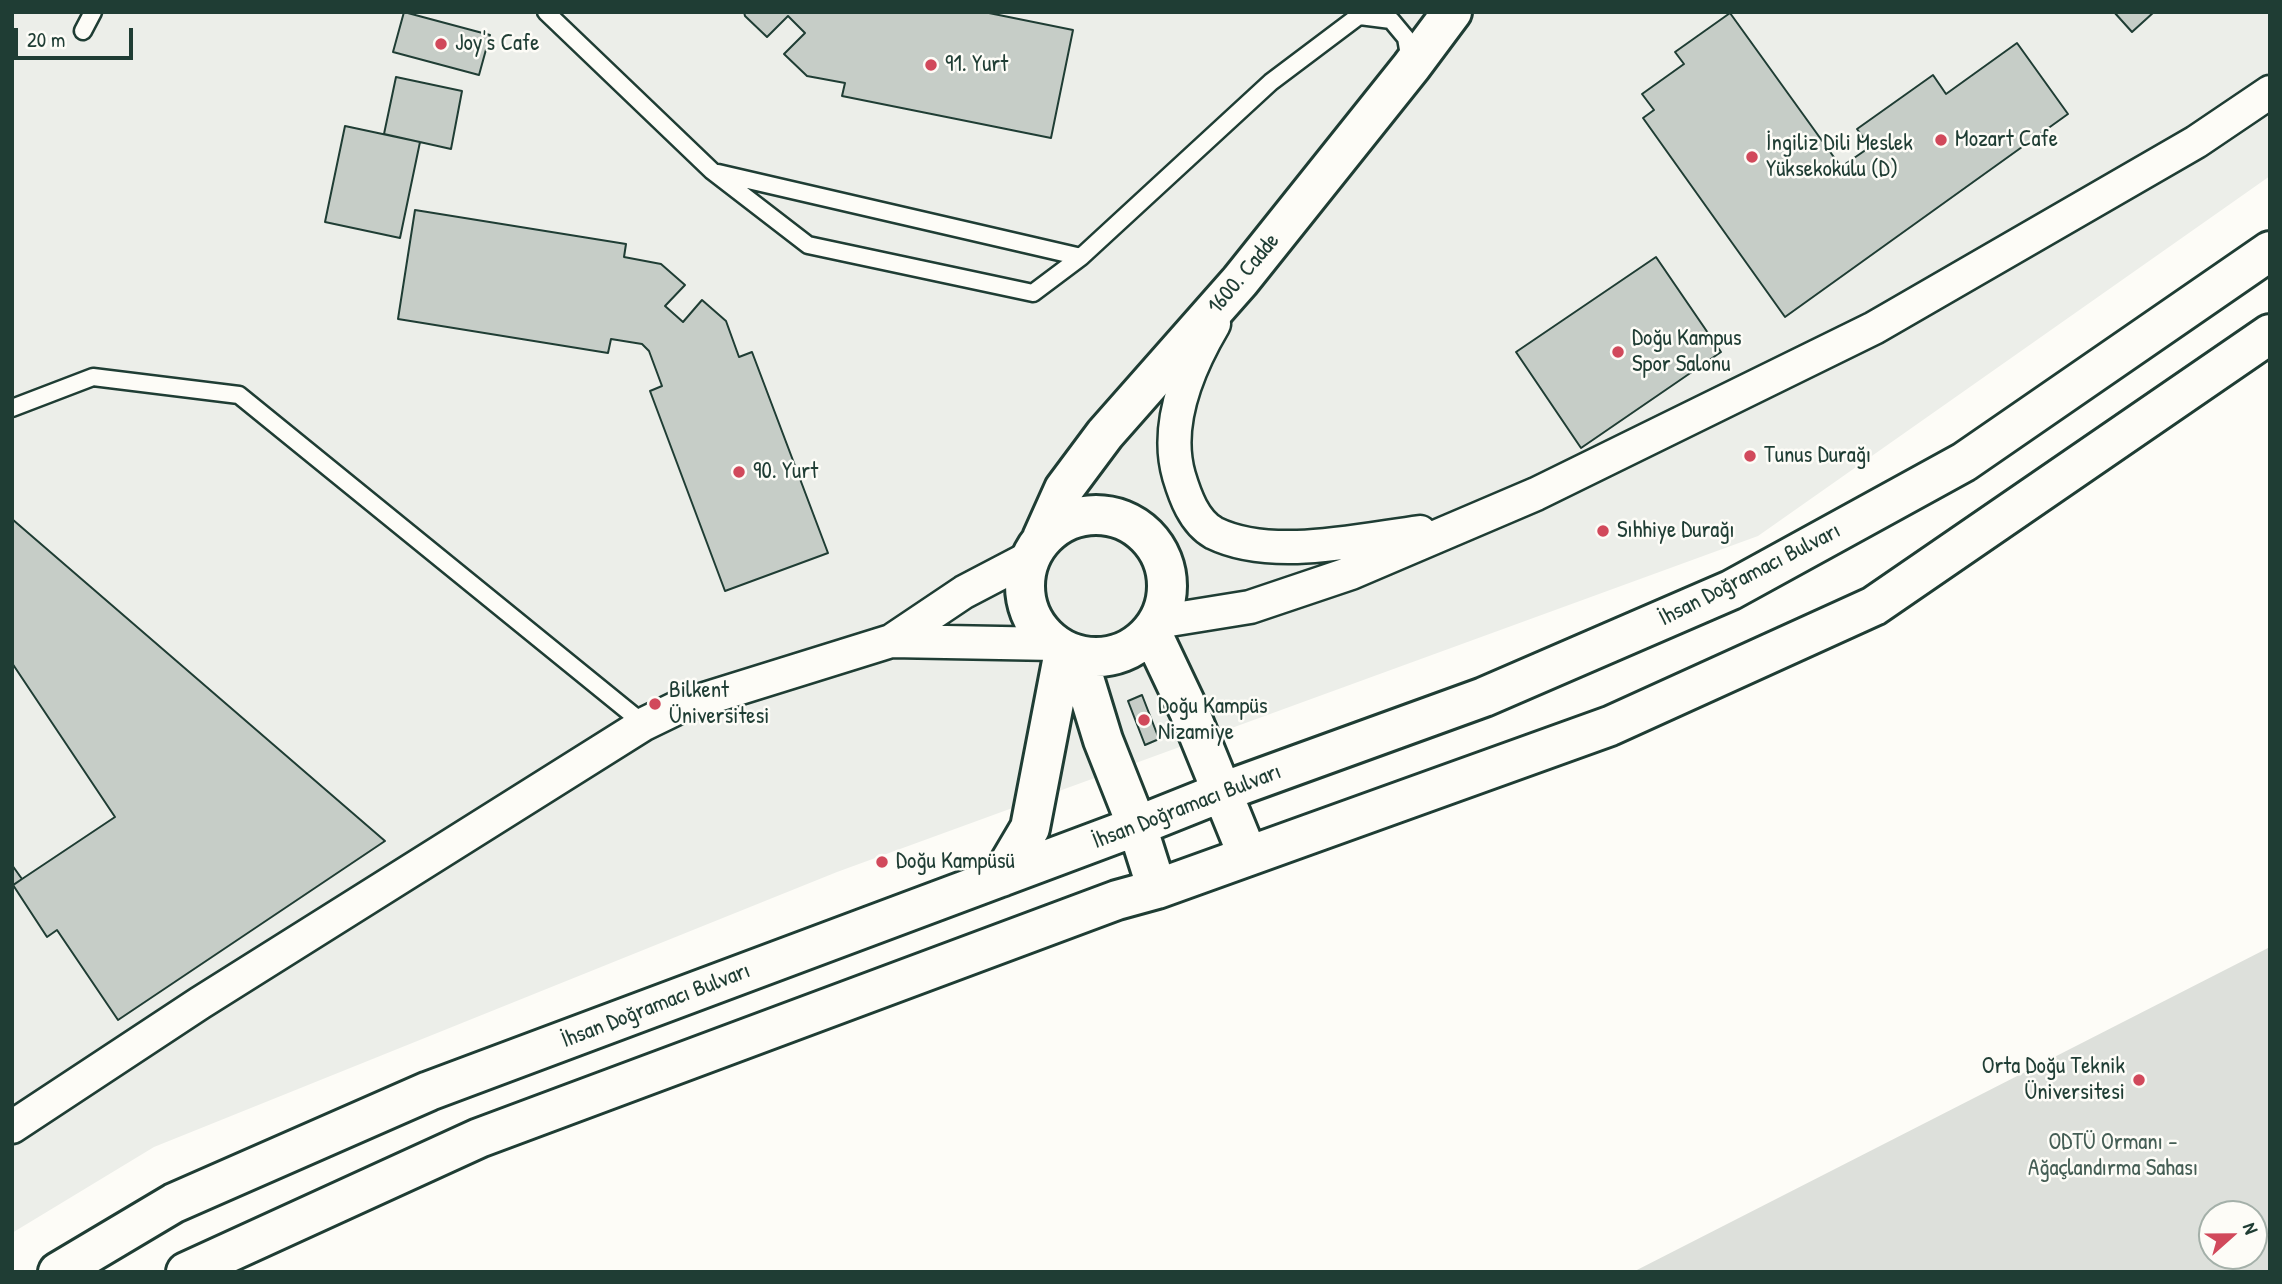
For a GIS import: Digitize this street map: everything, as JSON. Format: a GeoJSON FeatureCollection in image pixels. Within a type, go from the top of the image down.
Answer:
{"type":"FeatureCollection","features":[{"type":"Feature","properties":{"kind":"main road","name":"1600. Cadde"},"geometry":{"type":"LineString","coordinates":[[1157,889],[1137,826],[1065,650],[1038,627],[1027,606],[1024,582],[1036,548],[1064,489],[1105,434],[1240,281],[1452,12]]}},
{"type":"Feature","properties":{"kind":"main road","name":"İhsan Doğramacı Bulvarı"},"geometry":{"type":"LineString","coordinates":[[58,1272],[174,1203],[429,1091],[1222,792],[1484,697],[1731,590],[1964,461],[2270,251]]}},
{"type":"Feature","properties":{"kind":"main road"},"geometry":{"type":"LineString","coordinates":[[186,1272],[479,1138],[1117,900],[1157,889],[1610,726],[1874,606],[2270,334]]}},
{"type":"Feature","properties":{"kind":"main road"},"geometry":{"type":"LineString","coordinates":[[1001,877],[1030,828],[1065,650],[1101,657],[1123,652],[1143,640],[1154,626],[1166,600],[1167,577],[1160,555],[1147,536],[1129,522],[1107,514],[1084,514],[1061,522],[1036,548]]}},
{"type":"Feature","properties":{"kind":"main road"},"geometry":{"type":"LineString","coordinates":[[1154,626],[1248,856]]}},
{"type":"Feature","properties":{"kind":"street"},"geometry":{"type":"LineString","coordinates":[[1154,626],[1250,607],[1350,573],[1548,488],[1874,328],[2196,142],[2270,92]]}},
{"type":"Feature","properties":{"kind":"street"},"geometry":{"type":"LineString","coordinates":[[1240,281],[1190,370],[1177,413],[1174,459],[1185,496],[1198,520],[1213,533],[1252,544],[1288,547],[1321,546],[1466,525]]}},
{"type":"Feature","properties":{"kind":"street"},"geometry":{"type":"LineString","coordinates":[[12,1127],[200,1003],[645,724],[679,707],[891,641],[1036,548]]}},
{"type":"Feature","properties":{"kind":"street"},"geometry":{"type":"LineString","coordinates":[[891,641],[1065,650]]}},
{"type":"Feature","properties":{"kind":"lane"},"geometry":{"type":"LineString","coordinates":[[83,31],[93,12]]}},
{"type":"Feature","properties":{"kind":"lane"},"geometry":{"type":"LineString","coordinates":[[546,12],[712,171],[808,245],[1033,293],[1081,257],[1270,82],[1362,14],[1391,20],[1406,38],[1411,67]]}},
{"type":"Feature","properties":{"kind":"lane"},"geometry":{"type":"LineString","coordinates":[[712,171],[1081,257]]}},
{"type":"Feature","properties":{"kind":"lane"},"geometry":{"type":"LineString","coordinates":[[12,408],[93,377],[239,395],[645,724]]}},
{"type":"Feature","properties":{"kind":"shaded area","name":"Bilkent Üniversitesi"},"geometry":{"type":"Polygon","coordinates":[[[12,12],[2270,12],[2270,176],[1758,536],[837,872],[154,1147],[12,1233],[12,12]]]}},
{"type":"Feature","properties":{"kind":"green space","name":"ODTÜ Ormanı - Ağaçlandırma Sahası"},"geometry":{"type":"Polygon","coordinates":[[[2270,947],[2270,1272],[1633,1272],[2270,947]]]}},
{"type":"Feature","properties":{"kind":"building","name":"Joy's Cafe"},"geometry":{"type":"Polygon","coordinates":[[[404,12],[490,35],[479,75],[393,52],[404,12]]]}},
{"type":"Feature","properties":{"kind":"building","name":"91. Yurt"},"geometry":{"type":"Polygon","coordinates":[[[744,12],[984,12],[1073,30],[1051,138],[842,96],[845,83],[807,76],[784,54],[805,33],[788,16],[767,37],[744,12]]]}},
{"type":"Feature","properties":{"kind":"building"},"geometry":{"type":"Polygon","coordinates":[[[2114,12],[2154,12],[2132,32],[2114,12]]]}},
{"type":"Feature","properties":{"kind":"building","name":"İngiliz Dili Meslek Yüksekokulu (D)"},"geometry":{"type":"Polygon","coordinates":[[[1730,13],[1841,167],[1870,147],[1857,129],[1933,75],[1946,94],[2017,43],[2068,114],[1785,317],[1643,118],[1654,110],[1642,94],[1684,64],[1675,52],[1730,13]]]}},
{"type":"Feature","properties":{"kind":"building"},"geometry":{"type":"Polygon","coordinates":[[[396,77],[462,91],[451,149],[384,134],[396,77]]]}},
{"type":"Feature","properties":{"kind":"building"},"geometry":{"type":"Polygon","coordinates":[[[345,126],[420,142],[400,238],[325,222],[345,126]]]}},
{"type":"Feature","properties":{"kind":"building","name":"90. Yurt"},"geometry":{"type":"Polygon","coordinates":[[[415,210],[626,244],[624,257],[661,264],[685,285],[665,306],[683,322],[702,300],[726,321],[739,357],[752,352],[828,553],[725,591],[650,391],[662,386],[649,351],[642,344],[611,339],[608,353],[398,319],[415,210]]]}},
{"type":"Feature","properties":{"kind":"building","name":"Doğu Kampus Spor Salonu"},"geometry":{"type":"Polygon","coordinates":[[[1656,257],[1721,352],[1581,448],[1516,352],[1656,257]]]}},
{"type":"Feature","properties":{"kind":"building"},"geometry":{"type":"Polygon","coordinates":[[[12,519],[385,841],[118,1020],[57,930],[47,937],[13,885],[115,817],[12,663],[12,519]]]}},
{"type":"Feature","properties":{"kind":"building","name":"Doğu Kampüs Nizamiye"},"geometry":{"type":"Polygon","coordinates":[[[1142,695],[1159,739],[1145,745],[1128,701],[1142,695]]]}},
{"type":"Feature","properties":{"kind":"building"},"geometry":{"type":"Polygon","coordinates":[[[12,865],[22,879],[12,886],[12,865]]]}},
{"type":"Feature","properties":{"kind":"place","name":"Joy's Cafe"},"geometry":{"type":"Point","coordinates":[441,44]}},
{"type":"Feature","properties":{"kind":"place","name":"91. Yurt"},"geometry":{"type":"Point","coordinates":[931,65]}},
{"type":"Feature","properties":{"kind":"place","name":"Mozart Cafe"},"geometry":{"type":"Point","coordinates":[1941,140]}},
{"type":"Feature","properties":{"kind":"place","name":"İngiliz Dili Meslek Yüksekokulu (D)"},"geometry":{"type":"Point","coordinates":[1752,157]}},
{"type":"Feature","properties":{"kind":"place","name":"Doğu Kampus Spor Salonu"},"geometry":{"type":"Point","coordinates":[1618,352]}},
{"type":"Feature","properties":{"kind":"place","name":"Tunus Durağı"},"geometry":{"type":"Point","coordinates":[1750,456]}},
{"type":"Feature","properties":{"kind":"place","name":"90. Yurt"},"geometry":{"type":"Point","coordinates":[739,472]}},
{"type":"Feature","properties":{"kind":"place","name":"Sıhhiye Durağı"},"geometry":{"type":"Point","coordinates":[1603,531]}},
{"type":"Feature","properties":{"kind":"place","name":"Bilkent Üniversitesi"},"geometry":{"type":"Point","coordinates":[655,704]}},
{"type":"Feature","properties":{"kind":"place","name":"Doğu Kampüs Nizamiye"},"geometry":{"type":"Point","coordinates":[1144,720]}},
{"type":"Feature","properties":{"kind":"place","name":"Doğu Kampüsü"},"geometry":{"type":"Point","coordinates":[882,862]}},
{"type":"Feature","properties":{"kind":"place","name":"Orta Doğu Teknik Üniversitesi"},"geometry":{"type":"Point","coordinates":[2139,1080]}}]}
